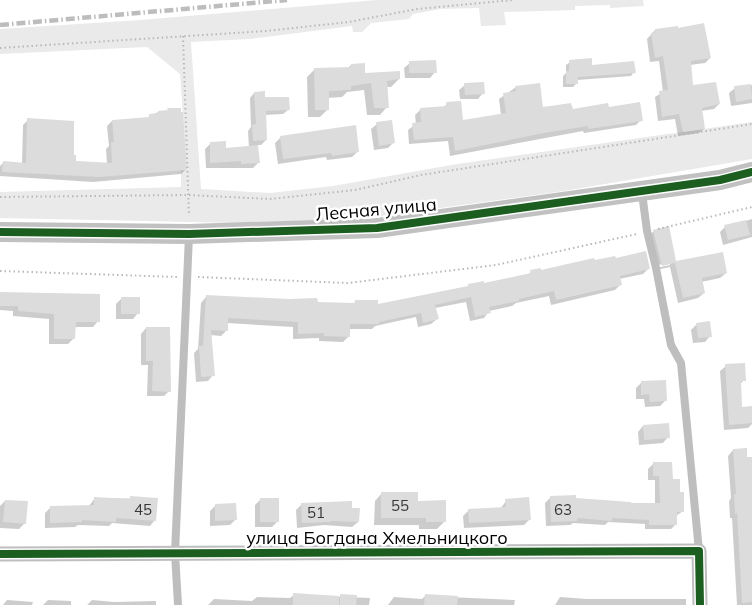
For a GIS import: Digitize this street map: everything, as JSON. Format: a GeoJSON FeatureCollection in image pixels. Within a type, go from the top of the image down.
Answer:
{"type":"FeatureCollection","features":[{"type":"Feature","properties":{"kind":"street","name":"Лесная улица"},"geometry":{"type":"LineString","coordinates":[[0,232],[189,234],[377,228],[720,180],[752,172]]}},
{"type":"Feature","properties":{"kind":"street","name":"улица Богдана Хмельницкого"},"geometry":{"type":"LineString","coordinates":[[0,554],[699,551]]}},
{"type":"Feature","properties":{"kind":"street"},"geometry":{"type":"LineString","coordinates":[[699,551],[700,605]]}},
{"type":"Feature","properties":{"kind":"lane"},"geometry":{"type":"LineString","coordinates":[[642,191],[647,231],[671,345],[681,363],[699,551]]}},
{"type":"Feature","properties":{"kind":"lane"},"geometry":{"type":"LineString","coordinates":[[178,605],[175,553],[189,234]]}},
{"type":"Feature","properties":{"kind":"path"},"geometry":{"type":"LineString","coordinates":[[0,48],[266,31],[338,23],[417,9],[513,0]]}},
{"type":"Feature","properties":{"kind":"path"},"geometry":{"type":"LineString","coordinates":[[183,36],[189,234]]}},
{"type":"Feature","properties":{"kind":"path"},"geometry":{"type":"LineString","coordinates":[[0,197],[188,195],[270,199],[355,190],[421,175],[752,124]]}},
{"type":"Feature","properties":{"kind":"path"},"geometry":{"type":"LineString","coordinates":[[0,271],[348,283],[496,265],[752,207]]}},
{"type":"Feature","properties":{"kind":"shaded area"},"geometry":{"type":"Polygon","coordinates":[[[377,0],[643,0],[644,6],[610,8],[610,5],[575,6],[575,10],[504,12],[506,25],[481,26],[479,8],[440,9],[413,14],[409,19],[371,23],[362,32],[353,32],[352,26],[250,39],[191,42],[201,189],[270,193],[333,186],[457,164],[752,122],[752,159],[564,191],[359,219],[238,223],[0,218],[0,192],[181,187],[181,170],[187,169],[180,74],[147,47],[0,54],[0,29],[141,20],[377,0]]]}},
{"type":"Feature","properties":{"kind":"building"},"geometry":{"type":"Polygon","coordinates":[[[704,23],[711,58],[691,61],[693,85],[716,82],[720,104],[702,108],[705,129],[683,132],[679,114],[662,117],[659,91],[668,90],[663,56],[655,58],[651,33],[655,32],[655,29],[678,26],[678,28],[704,23]]]}},
{"type":"Feature","properties":{"kind":"building"},"geometry":{"type":"Polygon","coordinates":[[[592,58],[592,65],[634,61],[636,73],[578,77],[578,84],[566,84],[569,60],[592,58]]]}},
{"type":"Feature","properties":{"kind":"building"},"geometry":{"type":"Polygon","coordinates":[[[436,60],[437,73],[409,73],[409,61],[436,60]]]}},
{"type":"Feature","properties":{"kind":"building"},"geometry":{"type":"Polygon","coordinates":[[[365,63],[365,73],[400,71],[400,79],[387,81],[389,108],[374,108],[371,83],[351,86],[351,90],[329,91],[329,110],[315,110],[314,68],[351,67],[351,64],[365,63]]]}},
{"type":"Feature","properties":{"kind":"building"},"geometry":{"type":"Polygon","coordinates":[[[484,82],[485,94],[465,95],[464,83],[484,82]]]}},
{"type":"Feature","properties":{"kind":"building"},"geometry":{"type":"Polygon","coordinates":[[[540,83],[543,107],[571,103],[573,109],[608,103],[609,107],[640,102],[643,121],[544,133],[455,151],[453,137],[414,140],[412,123],[421,122],[420,108],[447,106],[446,102],[461,101],[463,120],[506,113],[503,93],[516,91],[515,86],[540,83]]]}},
{"type":"Feature","properties":{"kind":"building"},"geometry":{"type":"Polygon","coordinates":[[[751,84],[752,99],[736,102],[734,86],[751,84]]]}},
{"type":"Feature","properties":{"kind":"building"},"geometry":{"type":"Polygon","coordinates":[[[265,91],[265,97],[289,97],[290,110],[266,111],[267,140],[253,141],[252,125],[256,124],[254,92],[265,91]]]}},
{"type":"Feature","properties":{"kind":"building"},"geometry":{"type":"Polygon","coordinates":[[[167,108],[181,108],[183,112],[187,170],[99,177],[2,172],[3,161],[26,163],[27,118],[74,121],[76,161],[112,163],[111,142],[114,142],[112,120],[149,117],[149,114],[168,110],[167,108]]]}},
{"type":"Feature","properties":{"kind":"building"},"geometry":{"type":"Polygon","coordinates":[[[392,120],[395,143],[379,146],[376,122],[392,120]]]}},
{"type":"Feature","properties":{"kind":"building"},"geometry":{"type":"Polygon","coordinates":[[[356,125],[359,152],[283,159],[280,136],[356,125]]]}},
{"type":"Feature","properties":{"kind":"building"},"geometry":{"type":"Polygon","coordinates":[[[226,141],[226,148],[258,145],[260,163],[241,164],[241,161],[210,163],[210,142],[226,141]]]}},
{"type":"Feature","properties":{"kind":"building"},"geometry":{"type":"Polygon","coordinates":[[[746,220],[750,235],[728,240],[724,225],[746,220]]]}},
{"type":"Feature","properties":{"kind":"building"},"geometry":{"type":"Polygon","coordinates":[[[669,226],[676,261],[723,252],[727,273],[702,278],[705,293],[683,298],[675,263],[662,266],[653,230],[669,226]]]}},
{"type":"Feature","properties":{"kind":"building"},"geometry":{"type":"Polygon","coordinates":[[[646,251],[650,269],[620,276],[622,285],[556,300],[554,291],[489,307],[491,313],[475,317],[471,297],[435,305],[439,319],[423,323],[421,313],[379,322],[379,324],[350,324],[350,337],[324,336],[324,333],[298,334],[298,322],[228,318],[228,331],[211,330],[215,376],[201,377],[199,346],[203,346],[206,295],[317,298],[318,302],[355,303],[355,300],[378,300],[378,304],[531,273],[530,270],[541,268],[541,270],[594,258],[595,260],[615,256],[616,258],[646,251]]]}},
{"type":"Feature","properties":{"kind":"building"},"geometry":{"type":"Polygon","coordinates":[[[0,292],[100,294],[100,322],[76,322],[75,339],[54,339],[54,314],[18,311],[18,306],[0,306],[0,292]]]}},
{"type":"Feature","properties":{"kind":"building"},"geometry":{"type":"Polygon","coordinates":[[[121,297],[140,297],[140,314],[121,314],[121,297]]]}},
{"type":"Feature","properties":{"kind":"building"},"geometry":{"type":"Polygon","coordinates":[[[710,321],[712,337],[698,338],[696,323],[710,321]]]}},
{"type":"Feature","properties":{"kind":"building"},"geometry":{"type":"Polygon","coordinates":[[[146,327],[170,327],[171,392],[152,391],[153,361],[146,361],[146,327]]]}},
{"type":"Feature","properties":{"kind":"building"},"geometry":{"type":"Polygon","coordinates":[[[745,363],[746,381],[741,381],[742,407],[752,406],[752,423],[729,425],[725,364],[745,363]]]}},
{"type":"Feature","properties":{"kind":"building"},"geometry":{"type":"Polygon","coordinates":[[[666,380],[667,401],[650,402],[649,394],[641,395],[641,381],[666,380]]]}},
{"type":"Feature","properties":{"kind":"building"},"geometry":{"type":"Polygon","coordinates":[[[669,423],[670,438],[644,440],[643,425],[669,423]]]}},
{"type":"Feature","properties":{"kind":"building"},"geometry":{"type":"Polygon","coordinates":[[[747,448],[747,457],[752,457],[752,602],[742,603],[733,449],[747,448]]]}},
{"type":"Feature","properties":{"kind":"building"},"geometry":{"type":"Polygon","coordinates":[[[653,462],[672,462],[673,479],[680,479],[680,492],[684,492],[684,512],[677,512],[677,525],[649,525],[649,520],[612,518],[612,521],[577,518],[577,521],[551,522],[550,496],[576,495],[576,498],[660,503],[659,476],[653,476],[653,462]]]}},
{"type":"Feature","properties":{"kind":"building"},"geometry":{"type":"Polygon","coordinates":[[[381,492],[418,492],[418,501],[446,500],[446,522],[426,522],[426,518],[381,518],[381,492]]]}},
{"type":"Feature","properties":{"kind":"building"},"geometry":{"type":"Polygon","coordinates":[[[130,496],[158,498],[156,521],[116,518],[116,522],[82,520],[82,522],[50,523],[50,506],[94,505],[94,497],[130,499],[130,496]]]}},
{"type":"Feature","properties":{"kind":"building"},"geometry":{"type":"Polygon","coordinates":[[[529,497],[531,520],[469,523],[468,509],[506,507],[505,499],[529,497]]]}},
{"type":"Feature","properties":{"kind":"building"},"geometry":{"type":"Polygon","coordinates":[[[260,498],[279,498],[279,522],[260,522],[260,498]]]}},
{"type":"Feature","properties":{"kind":"building"},"geometry":{"type":"Polygon","coordinates":[[[5,500],[28,501],[26,524],[3,522],[5,500]]]}},
{"type":"Feature","properties":{"kind":"building"},"geometry":{"type":"Polygon","coordinates":[[[352,501],[352,508],[360,508],[359,522],[302,523],[301,503],[352,501]]]}},
{"type":"Feature","properties":{"kind":"building"},"geometry":{"type":"Polygon","coordinates":[[[236,503],[237,520],[215,521],[215,504],[236,503]]]}},
{"type":"Feature","properties":{"kind":"building"},"geometry":{"type":"Polygon","coordinates":[[[293,593],[339,596],[339,605],[293,605],[293,593]]]}},
{"type":"Feature","properties":{"kind":"building"},"geometry":{"type":"Polygon","coordinates":[[[340,594],[357,595],[356,605],[340,605],[340,594]]]}},
{"type":"Feature","properties":{"kind":"building"},"geometry":{"type":"Polygon","coordinates":[[[425,594],[458,596],[457,605],[424,605],[425,594]]]}},
{"type":"Feature","properties":{"kind":"railway"},"geometry":{"type":"LineString","coordinates":[[0,25],[287,0]]}},
{"type":"Feature","properties":{"kind":"cycle path"},"geometry":{"type":"LineString","coordinates":[[0,232],[189,234],[377,228],[720,180],[752,172]]}},
{"type":"Feature","properties":{"kind":"cycle path"},"geometry":{"type":"LineString","coordinates":[[0,554],[699,551],[700,605]]}}]}
